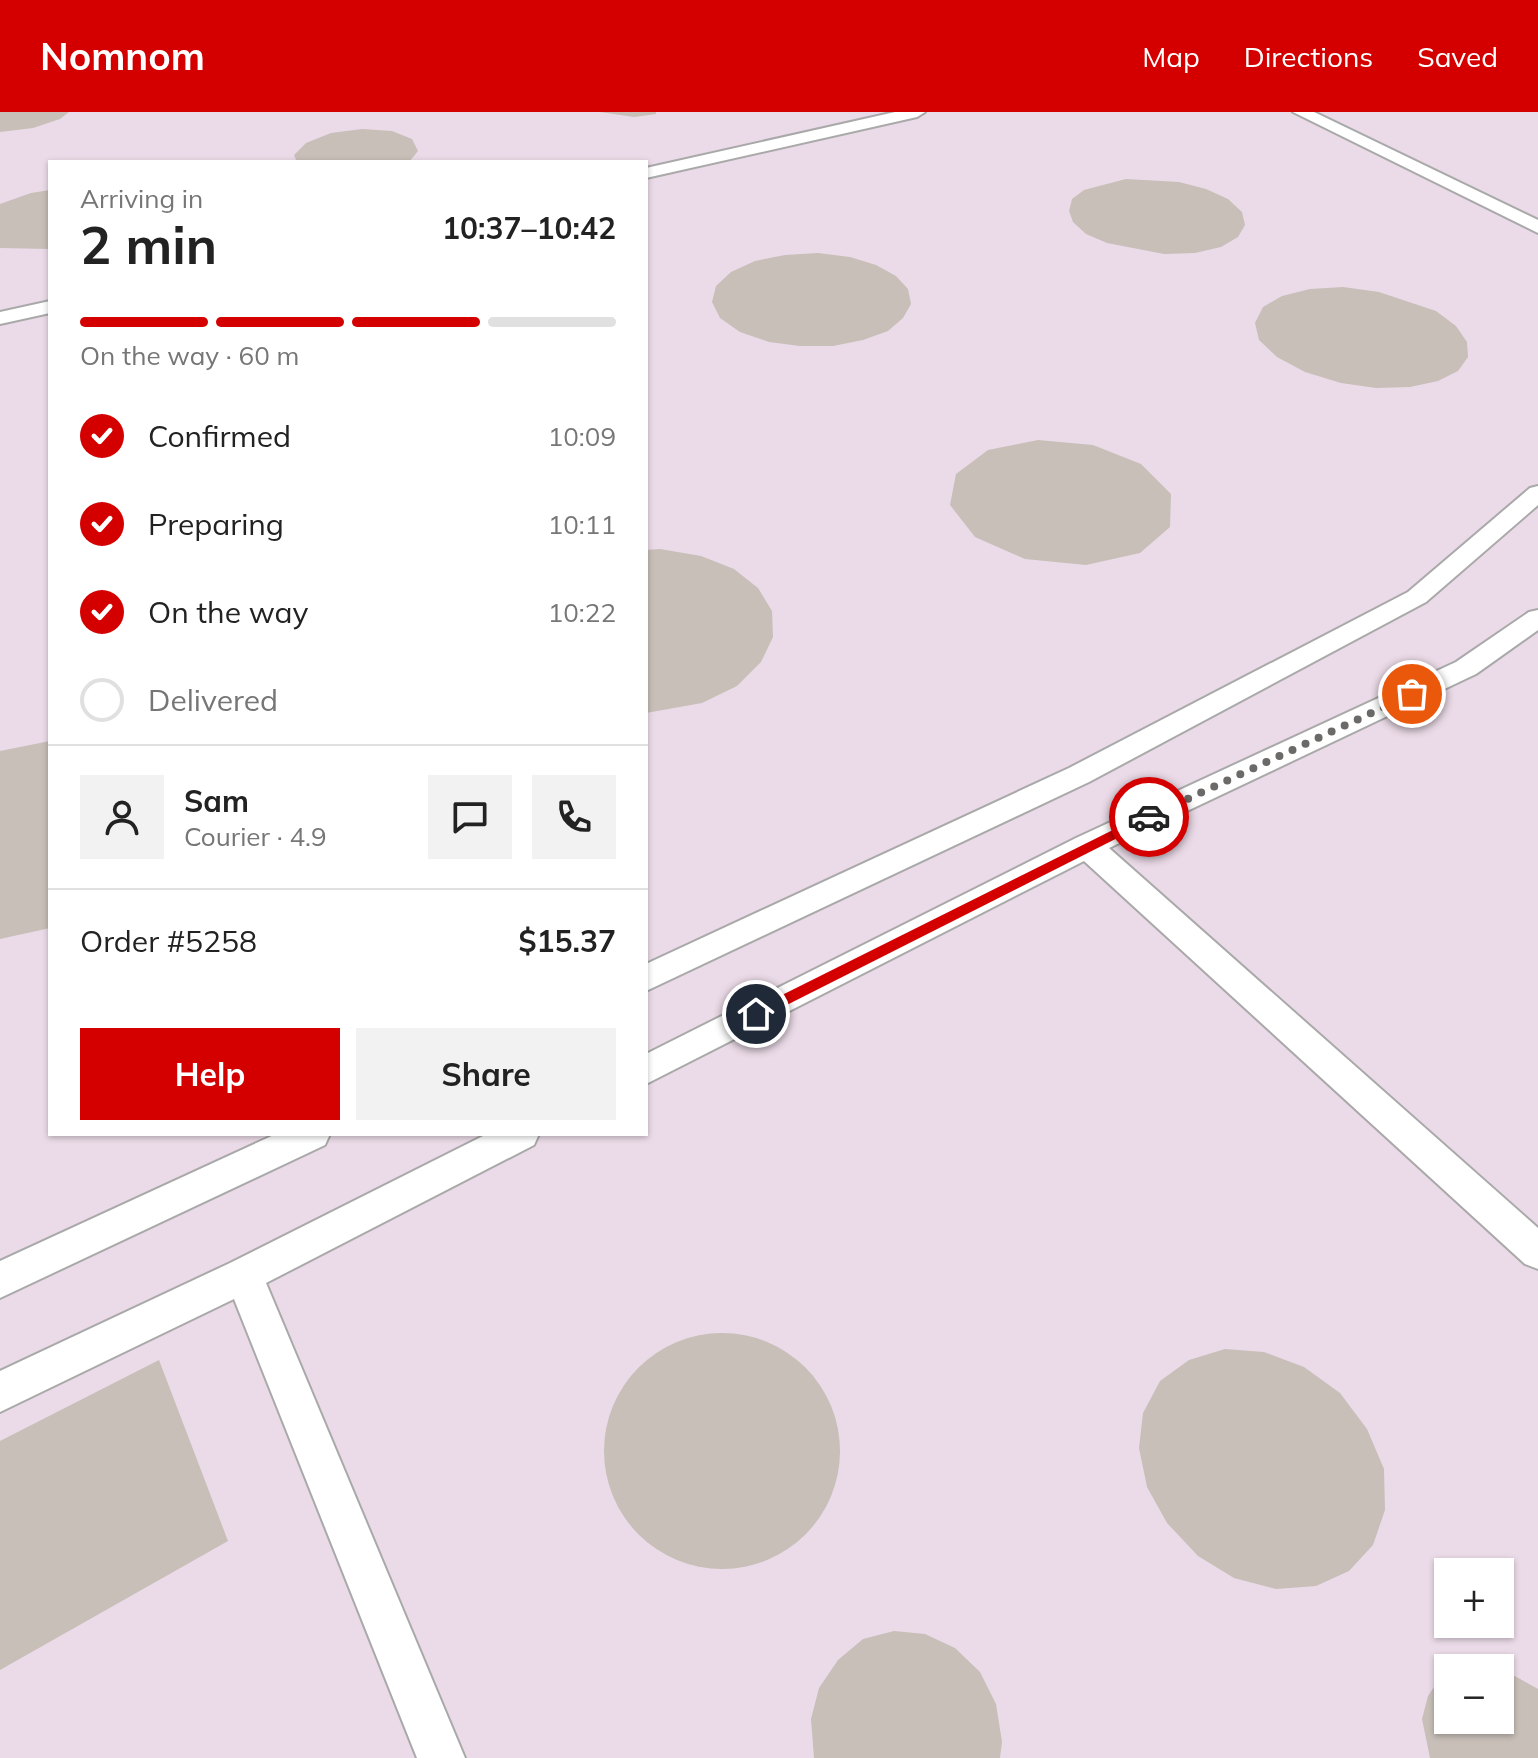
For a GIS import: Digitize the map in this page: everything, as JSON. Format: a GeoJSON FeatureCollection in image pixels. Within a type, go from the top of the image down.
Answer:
{"type":"FeatureCollection","features":[{"type":"Feature","properties":{"kind":"lane"},"geometry":{"type":"LineString","coordinates":[[648,173],[917,112]]}},
{"type":"Feature","properties":{"kind":"lane"},"geometry":{"type":"LineString","coordinates":[[1301,112],[1538,227]]}},
{"type":"Feature","properties":{"kind":"lane"},"geometry":{"type":"LineString","coordinates":[[0,318],[48,307]]}},
{"type":"Feature","properties":{"kind":"lane"},"geometry":{"type":"LineString","coordinates":[[648,977],[1079,775],[1417,597],[1538,493]]}},
{"type":"Feature","properties":{"kind":"lane"},"geometry":{"type":"LineString","coordinates":[[648,1069],[1087,846],[1466,668],[1538,618]]}},
{"type":"Feature","properties":{"kind":"lane"},"geometry":{"type":"LineString","coordinates":[[1087,846],[1538,1252]]}},
{"type":"Feature","properties":{"kind":"lane"},"geometry":{"type":"LineString","coordinates":[[0,1280],[308,1136]]}},
{"type":"Feature","properties":{"kind":"lane"},"geometry":{"type":"LineString","coordinates":[[0,1392],[244,1275],[517,1136]]}},
{"type":"Feature","properties":{"kind":"lane"},"geometry":{"type":"LineString","coordinates":[[244,1275],[441,1758]]}},
{"type":"Feature","properties":{"kind":"shaded area"},"geometry":{"type":"Polygon","coordinates":[[[0,112],[1538,112],[1538,1758],[0,1758],[0,112]]]}},
{"type":"Feature","properties":{"kind":"building"},"geometry":{"type":"Polygon","coordinates":[[[0,112],[69,112],[60,119],[33,128],[0,132],[0,112]]]}},
{"type":"Feature","properties":{"kind":"building"},"geometry":{"type":"Polygon","coordinates":[[[600,112],[656,112],[656,114],[634,117],[600,112]]]}},
{"type":"Feature","properties":{"kind":"building"},"geometry":{"type":"Polygon","coordinates":[[[362,129],[392,131],[412,139],[418,151],[411,160],[296,160],[294,155],[306,143],[331,133],[362,129]]]}},
{"type":"Feature","properties":{"kind":"building"},"geometry":{"type":"Polygon","coordinates":[[[1126,179],[1179,182],[1206,189],[1228,199],[1242,212],[1245,225],[1238,237],[1221,247],[1195,253],[1164,254],[1107,243],[1086,234],[1073,222],[1069,211],[1072,199],[1084,190],[1126,179]]]}},
{"type":"Feature","properties":{"kind":"building"},"geometry":{"type":"Polygon","coordinates":[[[48,190],[48,249],[0,248],[0,204],[48,190]]]}},
{"type":"Feature","properties":{"kind":"building"},"geometry":{"type":"Polygon","coordinates":[[[818,253],[850,257],[876,265],[896,276],[908,289],[911,304],[903,318],[888,331],[863,340],[833,346],[800,346],[769,342],[740,332],[720,318],[712,302],[716,286],[731,272],[755,261],[818,253]]]}},
{"type":"Feature","properties":{"kind":"building"},"geometry":{"type":"Polygon","coordinates":[[[1343,287],[1379,292],[1436,311],[1456,326],[1467,342],[1468,357],[1458,371],[1438,381],[1410,387],[1376,388],[1341,383],[1305,372],[1277,357],[1259,340],[1255,323],[1263,307],[1282,296],[1310,289],[1343,287]]]}},
{"type":"Feature","properties":{"kind":"building"},"geometry":{"type":"Polygon","coordinates":[[[1038,440],[1093,445],[1141,464],[1171,494],[1170,527],[1140,553],[1086,565],[1025,559],[975,537],[950,505],[956,474],[988,450],[1038,440]]]}},
{"type":"Feature","properties":{"kind":"building"},"geometry":{"type":"Polygon","coordinates":[[[648,550],[701,556],[734,569],[758,588],[772,611],[773,637],[761,662],[737,686],[702,703],[648,713],[648,550]]]}},
{"type":"Feature","properties":{"kind":"building"},"geometry":{"type":"Polygon","coordinates":[[[48,741],[48,928],[0,939],[0,751],[48,741]]]}},
{"type":"Feature","properties":{"kind":"building"},"geometry":{"type":"Polygon","coordinates":[[[722,1333],[745,1335],[767,1342],[788,1353],[805,1368],[820,1385],[831,1406],[838,1428],[838,1474],[831,1496],[820,1517],[805,1534],[788,1549],[767,1560],[745,1567],[722,1569],[699,1567],[677,1560],[656,1549],[639,1534],[624,1517],[613,1496],[606,1474],[604,1451],[606,1428],[613,1406],[624,1385],[639,1368],[656,1353],[677,1342],[699,1335],[722,1333]]]}},
{"type":"Feature","properties":{"kind":"building"},"geometry":{"type":"Polygon","coordinates":[[[1225,1349],[1264,1352],[1304,1367],[1340,1393],[1367,1429],[1384,1469],[1385,1510],[1373,1545],[1349,1571],[1316,1586],[1276,1589],[1234,1578],[1198,1556],[1167,1523],[1147,1487],[1139,1448],[1143,1413],[1160,1381],[1189,1360],[1225,1349]]]}},
{"type":"Feature","properties":{"kind":"building"},"geometry":{"type":"Polygon","coordinates":[[[159,1360],[228,1541],[0,1670],[0,1441],[159,1360]]]}},
{"type":"Feature","properties":{"kind":"building"},"geometry":{"type":"Polygon","coordinates":[[[894,1631],[925,1634],[955,1648],[980,1672],[996,1704],[1002,1742],[1000,1758],[814,1758],[811,1719],[819,1688],[838,1660],[863,1639],[894,1631]]]}},
{"type":"Feature","properties":{"kind":"building"},"geometry":{"type":"Polygon","coordinates":[[[1514,1676],[1538,1689],[1538,1758],[1430,1758],[1422,1719],[1428,1696],[1434,1687],[1434,1734],[1514,1734],[1514,1676]]]}},
{"type":"Feature","properties":{"kind":"way so far"},"geometry":{"type":"LineString","coordinates":[[1149,817],[1412,694]]}},
{"type":"Feature","properties":{"kind":"route"},"geometry":{"type":"LineString","coordinates":[[756,1014],[1149,817]]}}]}
